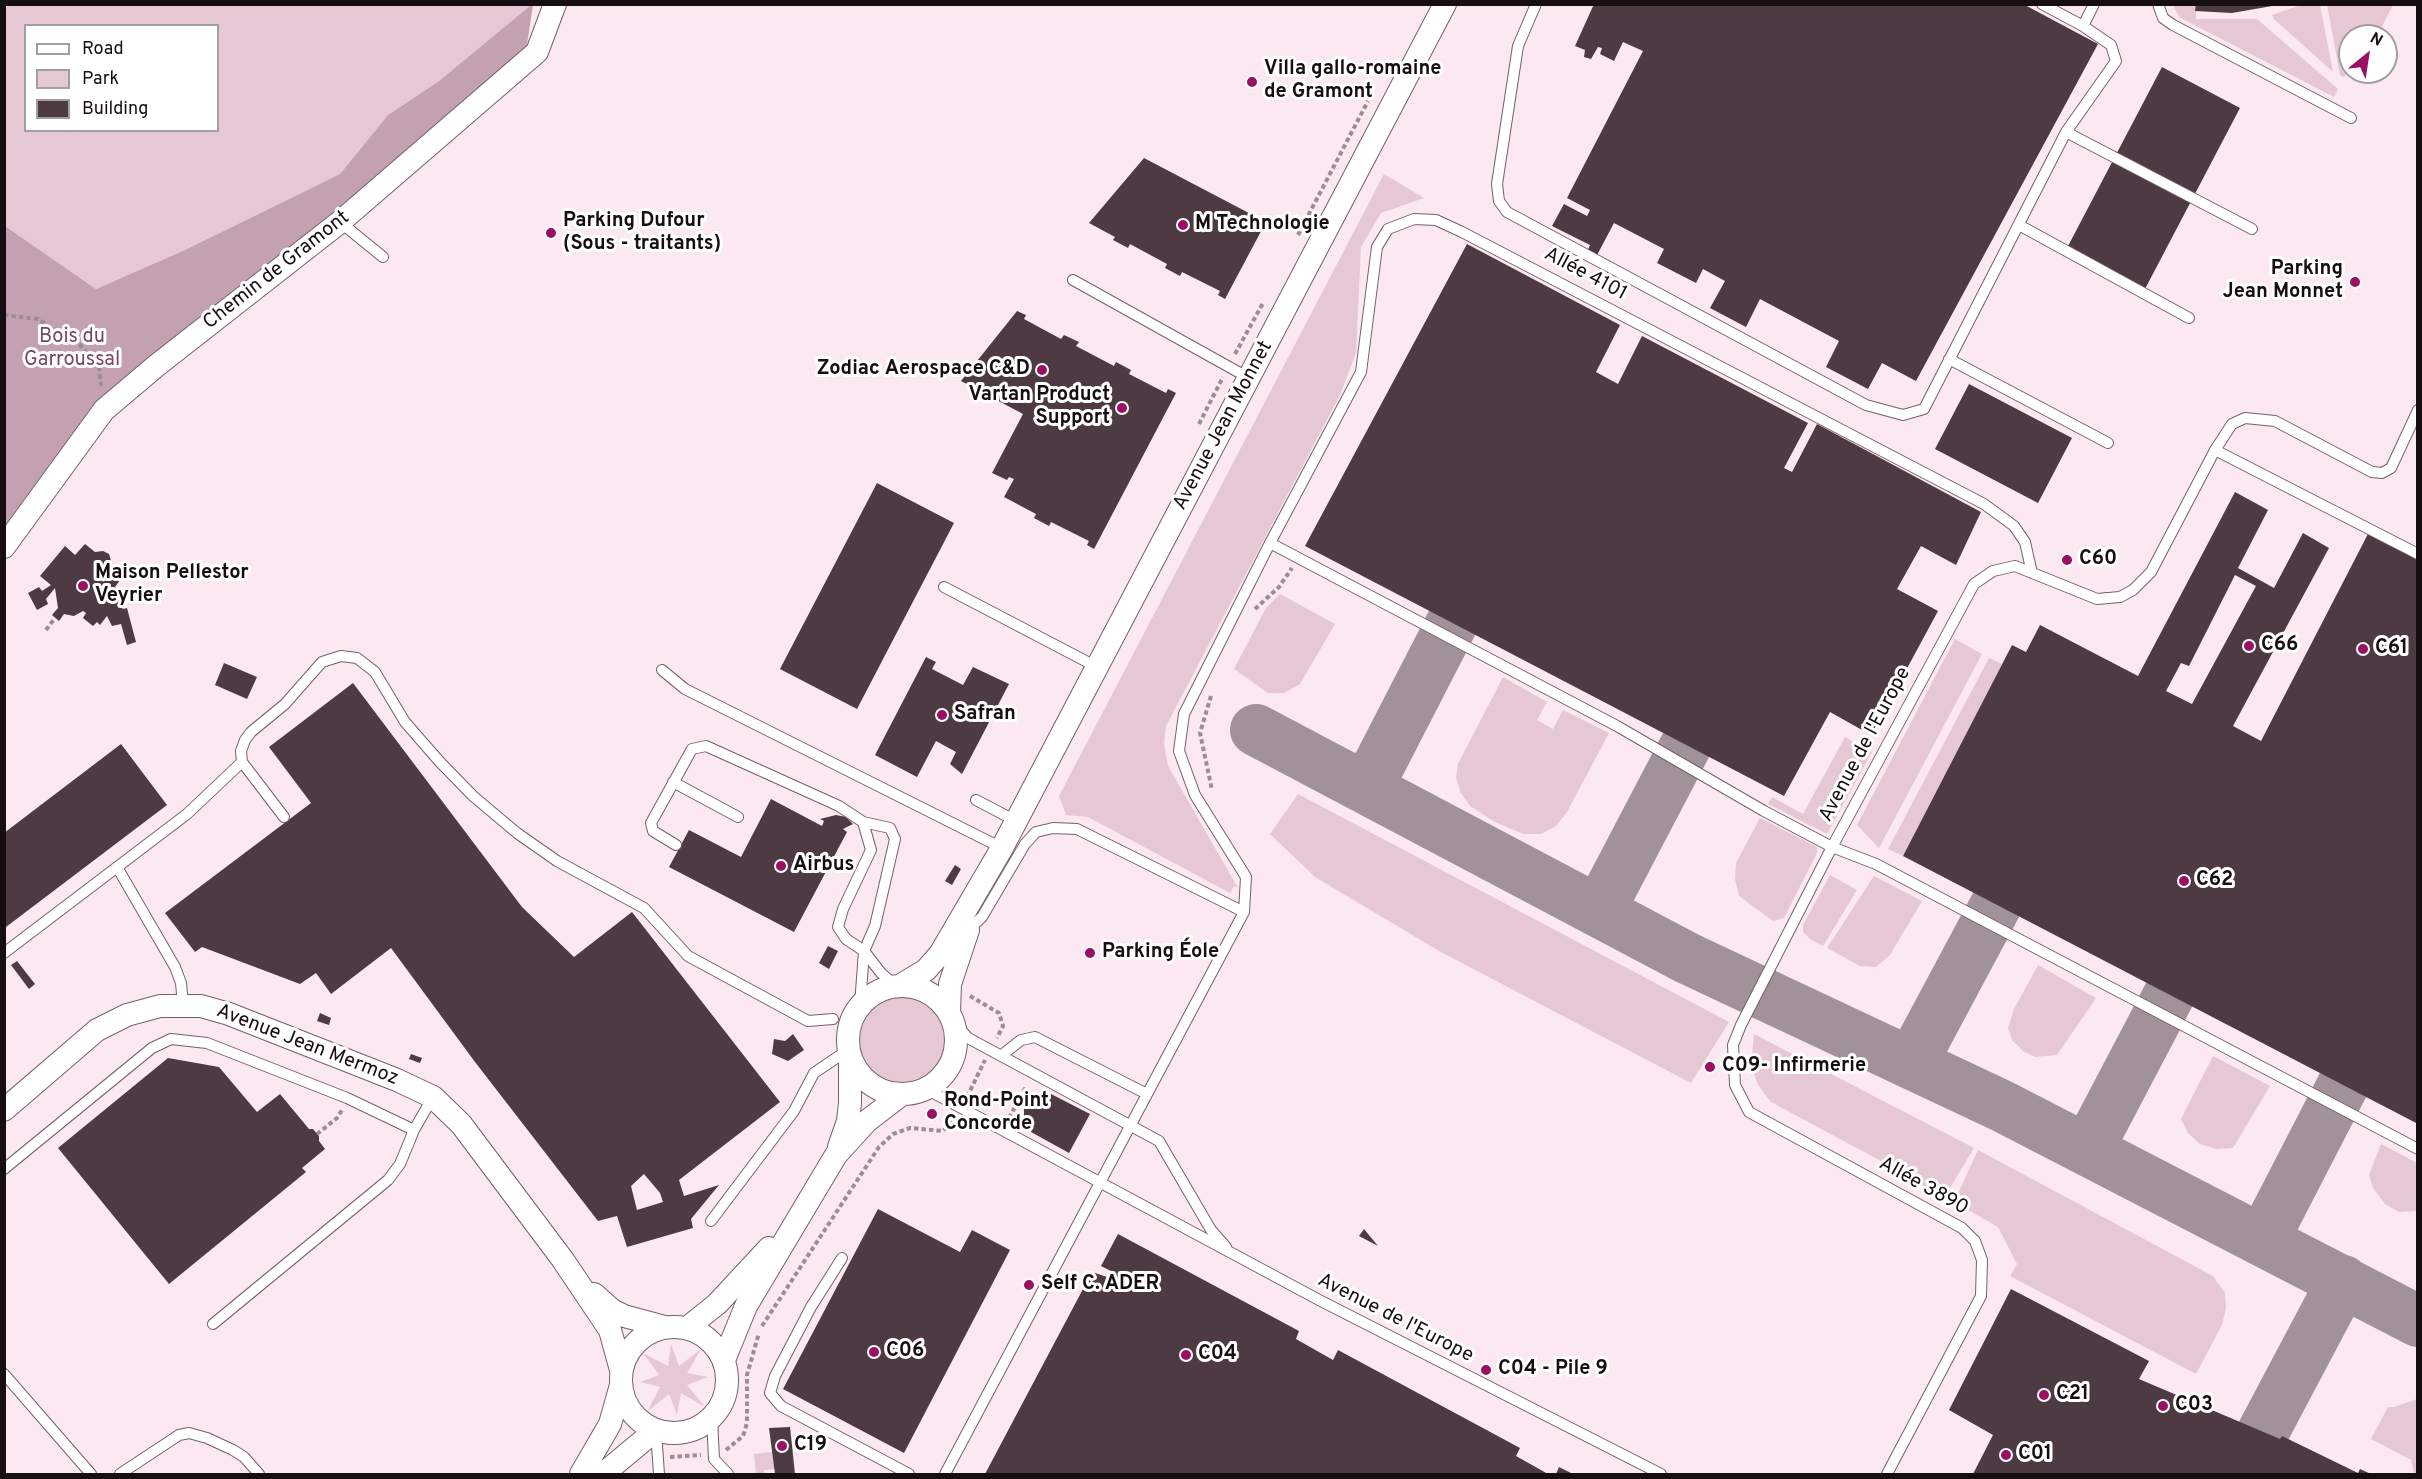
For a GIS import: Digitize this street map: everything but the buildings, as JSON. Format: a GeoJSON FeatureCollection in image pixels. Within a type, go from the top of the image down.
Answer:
{"type":"FeatureCollection","features":[{"type":"Feature","properties":{"kind":"street","name":"Chemin de Gramont"},"geometry":{"type":"LineString","coordinates":[[4,547],[104,410],[156,366],[340,222],[537,52],[555,4]]}},
{"type":"Feature","properties":{"kind":"street","name":"Avenue Jean Monnet"},"geometry":{"type":"LineString","coordinates":[[898,986],[926,970],[940,954],[1002,848],[1445,4]]}},
{"type":"Feature","properties":{"kind":"street","name":"Avenue Jean Monnet"},"geometry":{"type":"LineString","coordinates":[[951,1017],[950,984],[968,930],[1002,848]]}},
{"type":"Feature","properties":{"kind":"street"},"geometry":{"type":"LineString","coordinates":[[836,1155],[848,1121],[849,1025],[860,1005],[882,989],[898,986],[923,990],[942,1004],[951,1017],[956,1037],[955,1052],[949,1067],[939,1080],[926,1089],[901,1095],[888,1093],[870,1084],[856,1070],[849,1054]]}},
{"type":"Feature","properties":{"kind":"street","name":"Avenue Jean Mermoz"},"geometry":{"type":"LineString","coordinates":[[4,1110],[88,1037],[107,1024],[149,1008],[183,1005],[201,1006],[229,1014],[397,1080],[433,1097],[460,1124],[563,1260],[610,1330],[621,1378]]}},
{"type":"Feature","properties":{"kind":"street"},"geometry":{"type":"LineString","coordinates":[[724,1360],[743,1313],[836,1155],[867,1121],[901,1095]]}},
{"type":"Feature","properties":{"kind":"street"},"geometry":{"type":"LineString","coordinates":[[580,1474],[610,1424],[627,1354],[636,1341],[650,1332],[676,1327],[732,1289],[805,1205]]}},
{"type":"Feature","properties":{"kind":"street","name":"Avenue Jean Mermoz"},"geometry":{"type":"LineString","coordinates":[[563,1260],[612,1310],[638,1321],[676,1327]]}},
{"type":"Feature","properties":{"kind":"street"},"geometry":{"type":"LineString","coordinates":[[621,1378],[624,1400],[632,1413],[643,1424],[656,1430],[672,1435],[686,1432],[700,1427],[712,1418],[722,1405],[727,1390],[728,1375],[724,1360],[715,1345],[702,1334],[676,1327]]}},
{"type":"Feature","properties":{"kind":"street"},"geometry":{"type":"LineString","coordinates":[[603,1474],[656,1430]]}},
{"type":"Feature","properties":{"kind":"lane"},"geometry":{"type":"LineString","coordinates":[[1536,4],[1518,46],[1497,184],[1498,201],[1507,212],[1866,405],[1903,415],[1924,409],[2066,132],[2116,61],[2111,45],[2083,26],[2042,4]]}},
{"type":"Feature","properties":{"kind":"lane"},"geometry":{"type":"LineString","coordinates":[[2083,26],[2094,4]]}},
{"type":"Feature","properties":{"kind":"lane"},"geometry":{"type":"LineString","coordinates":[[2158,4],[2163,18],[2172,25],[2351,118]]}},
{"type":"Feature","properties":{"kind":"lane"},"geometry":{"type":"LineString","coordinates":[[2066,132],[2252,229]]}},
{"type":"Feature","properties":{"kind":"lane","name":"Allée 4101"},"geometry":{"type":"LineString","coordinates":[[1244,912],[1246,877],[1195,795],[1179,751],[1184,714],[1270,543],[1361,372],[1377,247],[1388,229],[1414,219],[1436,220],[1984,504],[2014,526],[2025,542],[2032,573]]}},
{"type":"Feature","properties":{"kind":"lane"},"geometry":{"type":"LineString","coordinates":[[340,222],[383,257]]}},
{"type":"Feature","properties":{"kind":"lane"},"geometry":{"type":"LineString","coordinates":[[2019,225],[2189,318]]}},
{"type":"Feature","properties":{"kind":"lane"},"geometry":{"type":"LineString","coordinates":[[1073,280],[1249,378]]}},
{"type":"Feature","properties":{"kind":"lane"},"geometry":{"type":"LineString","coordinates":[[1949,359],[2108,443]]}},
{"type":"Feature","properties":{"kind":"lane"},"geometry":{"type":"LineString","coordinates":[[2418,410],[2391,468],[2382,474],[2372,472],[2275,422],[2260,418],[2245,418],[2232,424],[2215,450],[2418,554]]}},
{"type":"Feature","properties":{"kind":"lane","name":"Avenue de l'Europe"},"geometry":{"type":"LineString","coordinates":[[1733,1045],[1833,846],[1974,584],[2004,567],[2015,566],[2097,599],[2120,597],[2133,590],[2151,573],[2215,450]]}},
{"type":"Feature","properties":{"kind":"lane"},"geometry":{"type":"LineString","coordinates":[[1270,543],[1617,726],[1764,811],[1833,846],[1876,864],[2418,1149]]}},
{"type":"Feature","properties":{"kind":"lane"},"geometry":{"type":"LineString","coordinates":[[944,587],[1097,668]]}},
{"type":"Feature","properties":{"kind":"lane"},"geometry":{"type":"LineString","coordinates":[[284,817],[242,762],[241,751],[248,735],[285,704],[322,662],[341,656],[357,658],[375,672],[405,722],[439,761],[473,796],[517,833],[557,861],[644,908],[688,956],[808,1021],[833,1019]]}},
{"type":"Feature","properties":{"kind":"lane"},"geometry":{"type":"LineString","coordinates":[[662,670],[685,689],[1002,848]]}},
{"type":"Feature","properties":{"kind":"lane"},"geometry":{"type":"LineString","coordinates":[[676,845],[653,831],[651,823],[692,749],[706,746],[839,806],[863,822],[890,828],[895,839],[875,926],[864,951],[860,1005]]}},
{"type":"Feature","properties":{"kind":"lane"},"geometry":{"type":"LineString","coordinates":[[4,953],[188,814],[242,762]]}},
{"type":"Feature","properties":{"kind":"lane"},"geometry":{"type":"LineString","coordinates":[[673,782],[738,818]]}},
{"type":"Feature","properties":{"kind":"lane"},"geometry":{"type":"LineString","coordinates":[[976,800],[1016,821]]}},
{"type":"Feature","properties":{"kind":"lane"},"geometry":{"type":"LineString","coordinates":[[863,822],[871,850],[843,909],[838,927],[846,939],[864,951],[881,973],[898,986]]}},
{"type":"Feature","properties":{"kind":"lane"},"geometry":{"type":"LineString","coordinates":[[945,1474],[1055,1270],[1145,1093],[1244,912],[1077,829],[1053,828],[1036,832],[1025,844],[982,917],[968,930]]}},
{"type":"Feature","properties":{"kind":"lane"},"geometry":{"type":"LineString","coordinates":[[117,867],[175,967],[181,983],[183,1005]]}},
{"type":"Feature","properties":{"kind":"lane"},"geometry":{"type":"LineString","coordinates":[[951,1017],[968,1038],[1060,1085],[1159,1141],[1211,1230],[1232,1254]]}},
{"type":"Feature","properties":{"kind":"lane"},"geometry":{"type":"LineString","coordinates":[[1002,1055],[1021,1040],[1035,1037],[1145,1093]]}},
{"type":"Feature","properties":{"kind":"lane"},"geometry":{"type":"LineString","coordinates":[[4,1169],[152,1048],[171,1040],[207,1043],[347,1098],[414,1130]]}},
{"type":"Feature","properties":{"kind":"lane","name":"Allée 3890"},"geometry":{"type":"LineString","coordinates":[[1733,1045],[1735,1085],[1749,1112],[1962,1228],[1975,1241],[1982,1260],[1981,1296],[1887,1474]]}},
{"type":"Feature","properties":{"kind":"lane"},"geometry":{"type":"LineString","coordinates":[[711,1221],[794,1111],[814,1073],[849,1054]]}},
{"type":"Feature","properties":{"kind":"lane","name":"Avenue de l'Europe"},"geometry":{"type":"LineString","coordinates":[[926,1089],[1232,1254],[1661,1474]]}},
{"type":"Feature","properties":{"kind":"lane"},"geometry":{"type":"LineString","coordinates":[[213,1324],[388,1180],[400,1164],[414,1130],[433,1097]]}},
{"type":"Feature","properties":{"kind":"lane"},"geometry":{"type":"LineString","coordinates":[[842,1258],[811,1307],[775,1376],[770,1393],[781,1406],[909,1474]]}},
{"type":"Feature","properties":{"kind":"lane"},"geometry":{"type":"LineString","coordinates":[[4,1374],[91,1474]]}},
{"type":"Feature","properties":{"kind":"lane"},"geometry":{"type":"LineString","coordinates":[[712,1418],[714,1459],[728,1474]]}},
{"type":"Feature","properties":{"kind":"lane"},"geometry":{"type":"LineString","coordinates":[[656,1430],[660,1458],[659,1474]]}},
{"type":"Feature","properties":{"kind":"lane"},"geometry":{"type":"LineString","coordinates":[[120,1474],[179,1435],[189,1434],[207,1438],[232,1450],[244,1457],[259,1474]]}},
{"type":"Feature","properties":{"kind":"path"},"geometry":{"type":"LineString","coordinates":[[1295,240],[1369,99]]}},
{"type":"Feature","properties":{"kind":"path"},"geometry":{"type":"LineString","coordinates":[[1197,429],[1265,298]]}},
{"type":"Feature","properties":{"kind":"path"},"geometry":{"type":"LineString","coordinates":[[4,315],[38,319],[80,345],[99,367],[104,410]]}},
{"type":"Feature","properties":{"kind":"path"},"geometry":{"type":"LineString","coordinates":[[1251,617],[1256,607],[1279,587],[1298,558]]}},
{"type":"Feature","properties":{"kind":"path"},"geometry":{"type":"LineString","coordinates":[[46,630],[55,618]]}},
{"type":"Feature","properties":{"kind":"path"},"geometry":{"type":"LineString","coordinates":[[1214,688],[1200,733],[1210,787],[1215,797]]}},
{"type":"Feature","properties":{"kind":"path"},"geometry":{"type":"LineString","coordinates":[[660,1458],[713,1454],[730,1449],[743,1436],[747,1423],[747,1375],[762,1326],[879,1147],[893,1134],[910,1128],[943,1131],[952,1125],[1003,1026],[999,1013],[962,992]]}},
{"type":"Feature","properties":{"kind":"path"},"geometry":{"type":"LineString","coordinates":[[1005,1124],[1030,1078]]}},
{"type":"Feature","properties":{"kind":"path"},"geometry":{"type":"LineString","coordinates":[[317,1134],[337,1118],[347,1098]]}},
{"type":"Feature","properties":{"kind":"green space"},"geometry":{"type":"Polygon","coordinates":[[[5,5],[531,5],[439,81],[388,115],[340,174],[185,250],[96,289],[5,226],[5,5]]]}},
{"type":"Feature","properties":{"kind":"green space","name":"Bois du Garroussal"},"geometry":{"type":"Polygon","coordinates":[[[533,5],[525,57],[82,426],[5,527],[5,226],[96,289],[185,250],[340,174],[388,115],[439,81],[533,5]]]}},
{"type":"Feature","properties":{"kind":"green space"},"geometry":{"type":"Polygon","coordinates":[[[2173,5],[2196,5],[2196,19],[2257,19],[2338,89],[2334,97],[2179,17],[2173,5]]]}},
{"type":"Feature","properties":{"kind":"green space"},"geometry":{"type":"Polygon","coordinates":[[[2301,5],[2320,5],[2333,72],[2272,15],[2301,5]]]}},
{"type":"Feature","properties":{"kind":"green space"},"geometry":{"type":"Polygon","coordinates":[[[2327,5],[2393,5],[2383,24],[2338,24],[2338,64],[2327,5]]]}},
{"type":"Feature","properties":{"kind":"green space"},"geometry":{"type":"Polygon","coordinates":[[[1384,174],[1424,198],[1381,213],[1361,247],[1356,353],[1340,395],[1166,726],[1164,744],[1168,766],[1238,888],[1234,886],[1230,893],[1088,817],[1066,815],[1059,796],[1384,174]]]}},
{"type":"Feature","properties":{"kind":"green space"},"geometry":{"type":"Polygon","coordinates":[[[1280,594],[1335,624],[1300,684],[1284,693],[1268,693],[1234,669],[1266,608],[1280,594]]]}},
{"type":"Feature","properties":{"kind":"green space"},"geometry":{"type":"Polygon","coordinates":[[[1955,639],[1982,654],[1879,848],[1857,825],[1955,639]]]}},
{"type":"Feature","properties":{"kind":"green space"},"geometry":{"type":"Polygon","coordinates":[[[1989,658],[2002,664],[1903,856],[1888,849],[1989,658]]]}},
{"type":"Feature","properties":{"kind":"green space"},"geometry":{"type":"Polygon","coordinates":[[[1503,677],[1547,702],[1537,720],[1553,729],[1563,710],[1609,733],[1567,812],[1556,826],[1541,834],[1523,834],[1495,822],[1470,806],[1461,793],[1456,778],[1458,764],[1503,677]]]}},
{"type":"Feature","properties":{"kind":"green space"},"geometry":{"type":"Polygon","coordinates":[[[1845,737],[1872,752],[1827,834],[1768,804],[1772,797],[1803,814],[1845,737]]]}},
{"type":"Feature","properties":{"kind":"green space"},"geometry":{"type":"Polygon","coordinates":[[[1298,794],[1729,1022],[1691,1083],[1439,951],[1315,877],[1270,834],[1298,794]]]}},
{"type":"Feature","properties":{"kind":"green space"},"geometry":{"type":"Polygon","coordinates":[[[1760,818],[1817,847],[1817,853],[1784,918],[1773,921],[1739,896],[1735,879],[1736,863],[1760,818]]]}},
{"type":"Feature","properties":{"kind":"green space"},"geometry":{"type":"Polygon","coordinates":[[[1830,875],[1857,890],[1823,946],[1803,932],[1803,925],[1830,875]]]}},
{"type":"Feature","properties":{"kind":"green space"},"geometry":{"type":"Polygon","coordinates":[[[1874,876],[1922,901],[1890,955],[1876,967],[1860,966],[1827,948],[1874,876]]]}},
{"type":"Feature","properties":{"kind":"green space"},"geometry":{"type":"Polygon","coordinates":[[[2038,965],[2096,998],[2057,1055],[2035,1057],[2023,1051],[2012,1040],[2008,1028],[2014,1009],[2038,965]]]}},
{"type":"Feature","properties":{"kind":"green space"},"geometry":{"type":"Polygon","coordinates":[[[902,996],[926,1003],[938,1015],[945,1039],[938,1063],[926,1075],[902,1082],[878,1075],[866,1063],[859,1039],[866,1015],[878,1003],[902,996]]]}},
{"type":"Feature","properties":{"kind":"green space"},"geometry":{"type":"Polygon","coordinates":[[[1754,1034],[1974,1148],[1944,1198],[1936,1200],[1918,1181],[1771,1102],[1758,1085],[1751,1065],[1754,1034]]]}},
{"type":"Feature","properties":{"kind":"green space"},"geometry":{"type":"Polygon","coordinates":[[[2213,1056],[2270,1086],[2233,1148],[2216,1149],[2200,1144],[2188,1133],[2181,1119],[2213,1056]]]}},
{"type":"Feature","properties":{"kind":"green space"},"geometry":{"type":"Polygon","coordinates":[[[2381,1144],[2417,1163],[2417,1211],[2399,1212],[2385,1204],[2373,1188],[2369,1175],[2381,1144]]]}},
{"type":"Feature","properties":{"kind":"green space"},"geometry":{"type":"Polygon","coordinates":[[[1978,1150],[2213,1276],[2225,1293],[2226,1308],[2222,1325],[2196,1374],[2010,1276],[2017,1264],[1998,1227],[1954,1202],[1978,1150]]]}},
{"type":"Feature","properties":{"kind":"green space"},"geometry":{"type":"Polygon","coordinates":[[[671,1344],[679,1366],[701,1349],[687,1373],[708,1377],[687,1385],[705,1407],[681,1393],[677,1415],[669,1394],[647,1412],[660,1387],[640,1382],[659,1375],[643,1353],[668,1366],[671,1344]]]}},
{"type":"Feature","properties":{"kind":"green space"},"geometry":{"type":"Polygon","coordinates":[[[2417,1399],[2418,1474],[2414,1474],[2411,1460],[2371,1439],[2388,1407],[2417,1399]]]}},
{"type":"Feature","properties":{"kind":"green space"},"geometry":{"type":"Polygon","coordinates":[[[772,1452],[775,1469],[764,1470],[764,1474],[756,1474],[754,1454],[772,1452]]]}},
{"type":"Feature","properties":{"kind":"taxiway"},"geometry":{"type":"LineString","coordinates":[[1367,788],[1452,623]]}},
{"type":"Feature","properties":{"kind":"taxiway"},"geometry":{"type":"LineString","coordinates":[[1256,730],[1687,958],[2002,1106],[2418,1321]]}},
{"type":"Feature","properties":{"kind":"taxiway"},"geometry":{"type":"LineString","coordinates":[[1599,911],[1686,745]]}},
{"type":"Feature","properties":{"kind":"taxiway"},"geometry":{"type":"LineString","coordinates":[[1912,1062],[1996,905]]}},
{"type":"Feature","properties":{"kind":"taxiway"},"geometry":{"type":"LineString","coordinates":[[2088,1149],[2169,995]]}},
{"type":"Feature","properties":{"kind":"taxiway"},"geometry":{"type":"LineString","coordinates":[[2263,1240],[2343,1085]]}},
{"type":"Feature","properties":{"kind":"taxiway"},"geometry":{"type":"LineString","coordinates":[[2263,1432],[2343,1281]]}},
{"type":"Feature","properties":{"kind":"place","name":"Villa gallo-romaine de Gramont"},"geometry":{"type":"Point","coordinates":[1252,82]}},
{"type":"Feature","properties":{"kind":"place","name":"M Technologie"},"geometry":{"type":"Point","coordinates":[1183,225]}},
{"type":"Feature","properties":{"kind":"place","name":"Parking Dufour (Sous - traitants)"},"geometry":{"type":"Point","coordinates":[551,233]}},
{"type":"Feature","properties":{"kind":"place","name":"Parking Jean Monnet"},"geometry":{"type":"Point","coordinates":[2355,282]}},
{"type":"Feature","properties":{"kind":"place","name":"Zodiac Aerospace C&D"},"geometry":{"type":"Point","coordinates":[1042,370]}},
{"type":"Feature","properties":{"kind":"place","name":"Vartan Product Support"},"geometry":{"type":"Point","coordinates":[1122,408]}},
{"type":"Feature","properties":{"kind":"place","name":"C60"},"geometry":{"type":"Point","coordinates":[2067,560]}},
{"type":"Feature","properties":{"kind":"place","name":"Maison Pellestor Veyrier"},"geometry":{"type":"Point","coordinates":[83,586]}},
{"type":"Feature","properties":{"kind":"place","name":"C66"},"geometry":{"type":"Point","coordinates":[2249,646]}},
{"type":"Feature","properties":{"kind":"place","name":"C61"},"geometry":{"type":"Point","coordinates":[2363,649]}},
{"type":"Feature","properties":{"kind":"place","name":"Safran"},"geometry":{"type":"Point","coordinates":[942,715]}},
{"type":"Feature","properties":{"kind":"place","name":"Airbus"},"geometry":{"type":"Point","coordinates":[781,866]}},
{"type":"Feature","properties":{"kind":"place","name":"C62"},"geometry":{"type":"Point","coordinates":[2184,881]}},
{"type":"Feature","properties":{"kind":"place","name":"Parking Éole"},"geometry":{"type":"Point","coordinates":[1090,953]}},
{"type":"Feature","properties":{"kind":"place","name":"C09- Infirmerie"},"geometry":{"type":"Point","coordinates":[1710,1067]}},
{"type":"Feature","properties":{"kind":"place","name":"Rond-Point Concorde"},"geometry":{"type":"Point","coordinates":[932,1114]}},
{"type":"Feature","properties":{"kind":"place","name":"Self C. ADER"},"geometry":{"type":"Point","coordinates":[1029,1285]}},
{"type":"Feature","properties":{"kind":"place","name":"C06"},"geometry":{"type":"Point","coordinates":[874,1352]}},
{"type":"Feature","properties":{"kind":"place","name":"C04"},"geometry":{"type":"Point","coordinates":[1186,1355]}},
{"type":"Feature","properties":{"kind":"place","name":"C04 - Pile 9"},"geometry":{"type":"Point","coordinates":[1486,1370]}},
{"type":"Feature","properties":{"kind":"place","name":"C21"},"geometry":{"type":"Point","coordinates":[2044,1395]}},
{"type":"Feature","properties":{"kind":"place","name":"C03"},"geometry":{"type":"Point","coordinates":[2163,1406]}},
{"type":"Feature","properties":{"kind":"place","name":"C19"},"geometry":{"type":"Point","coordinates":[782,1446]}},
{"type":"Feature","properties":{"kind":"place","name":"C01"},"geometry":{"type":"Point","coordinates":[2006,1455]}}]}
